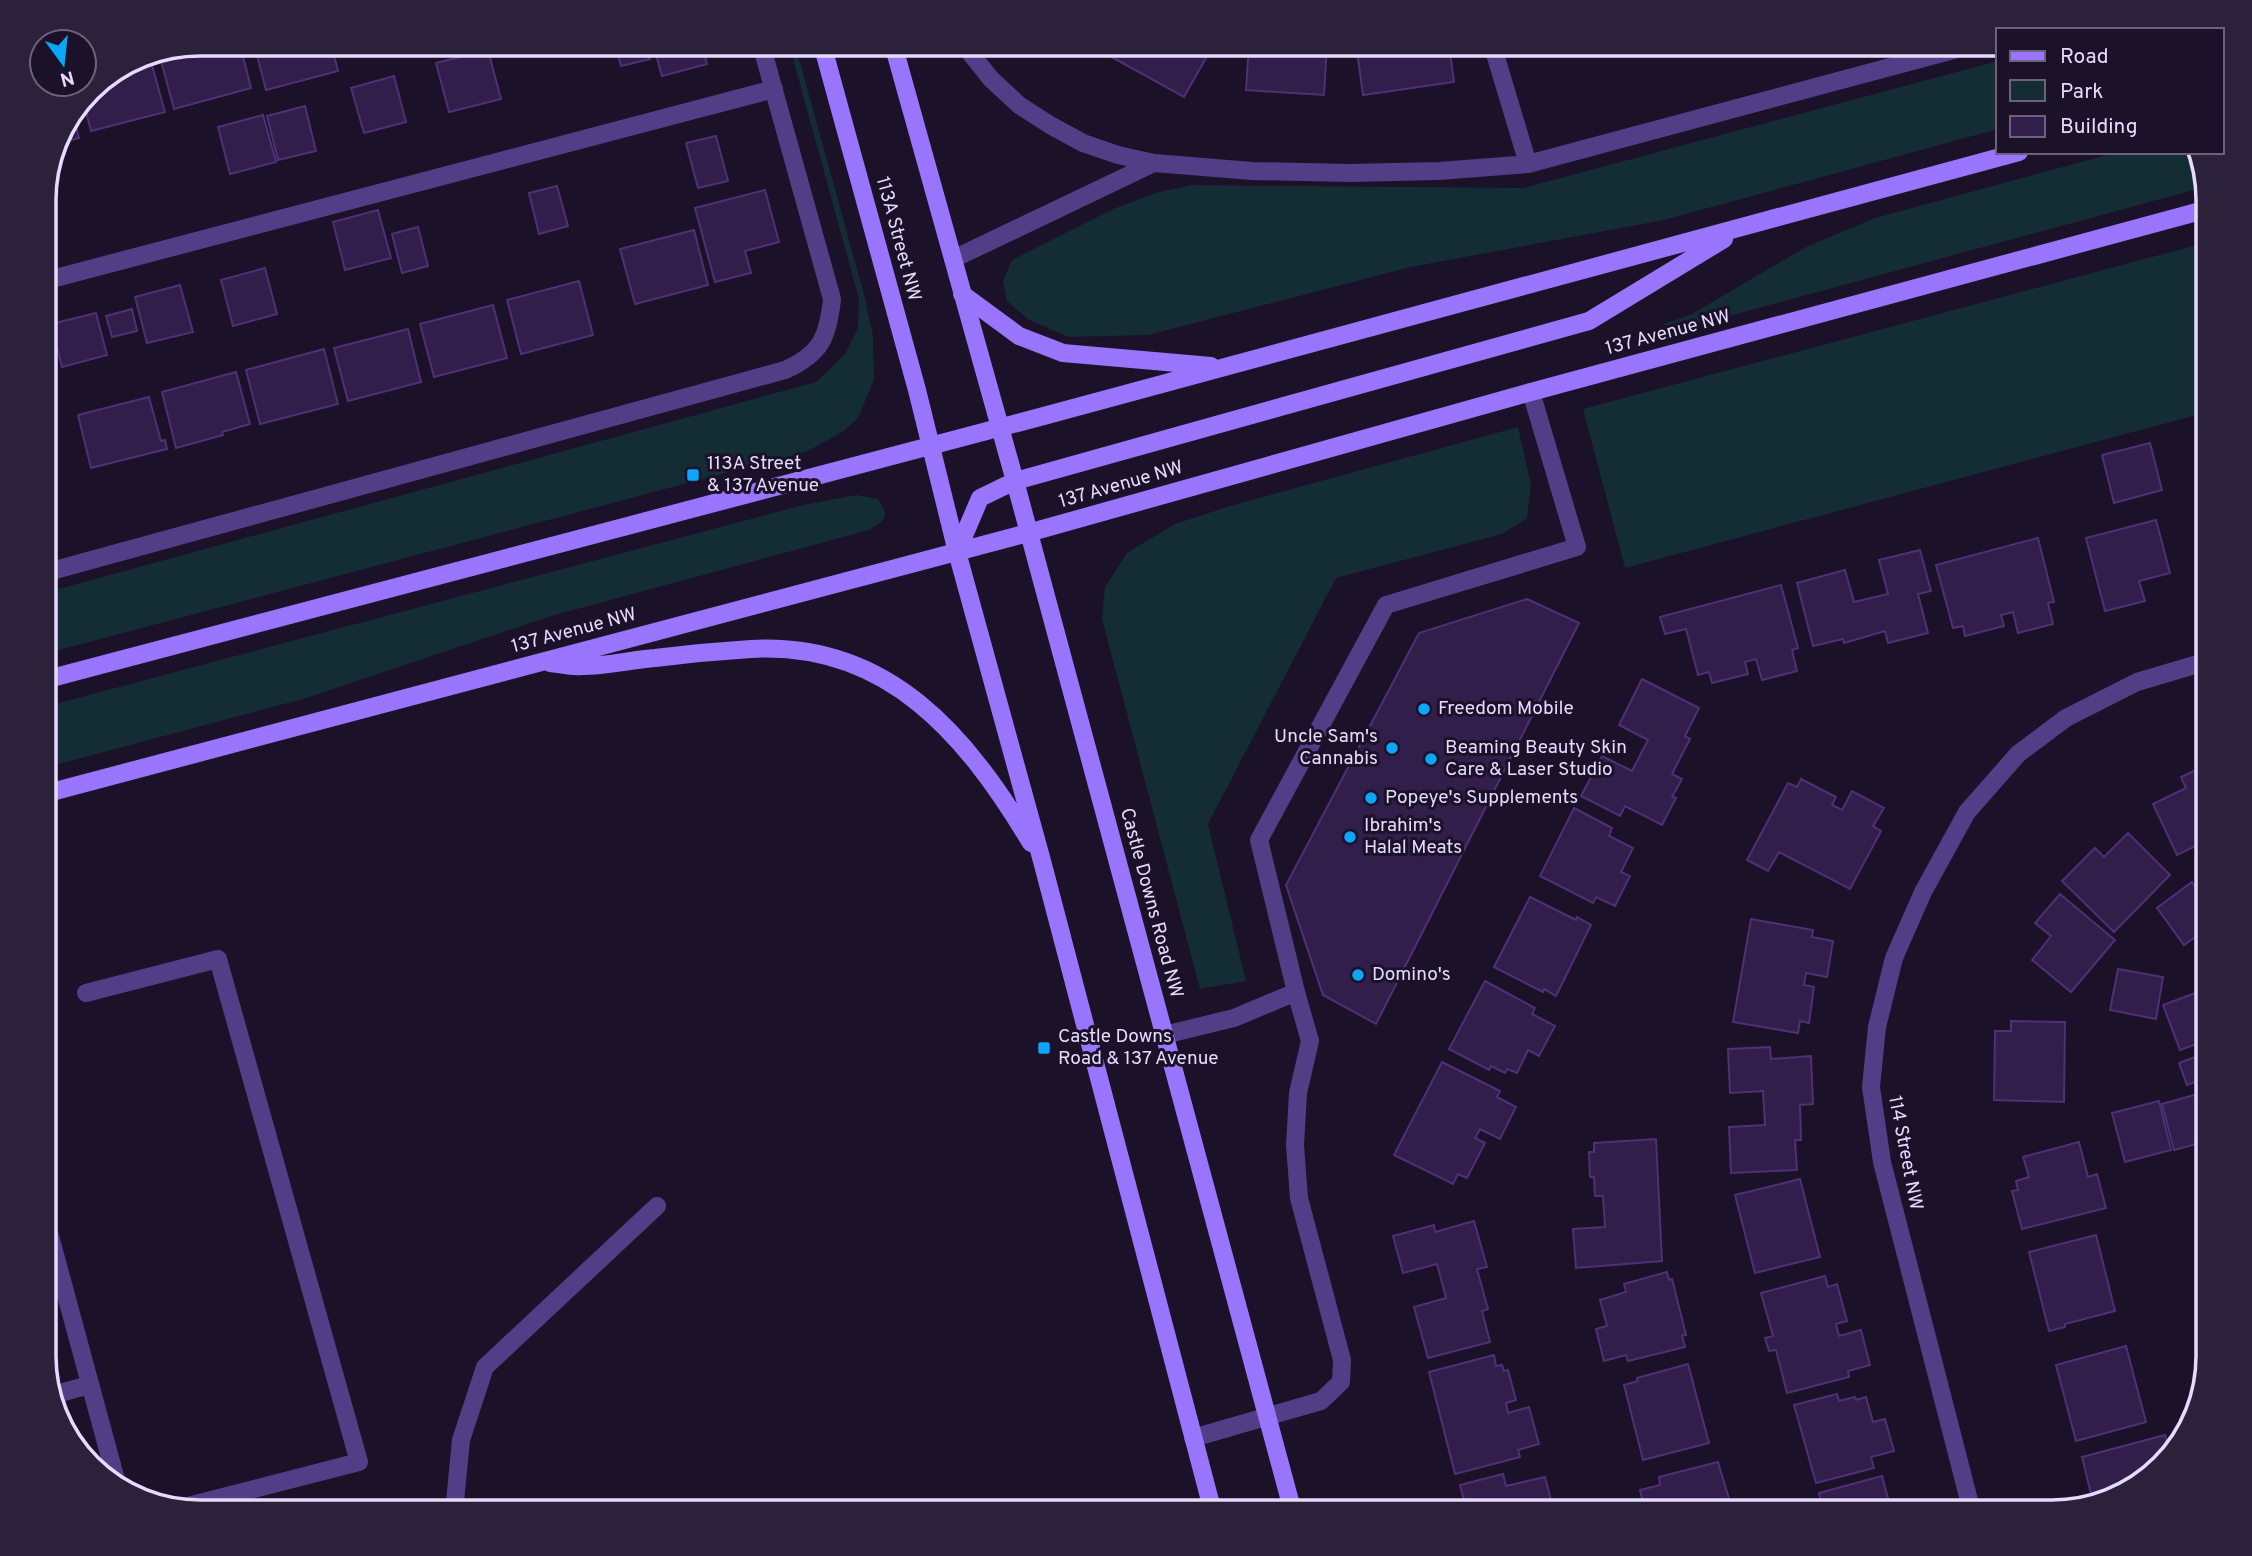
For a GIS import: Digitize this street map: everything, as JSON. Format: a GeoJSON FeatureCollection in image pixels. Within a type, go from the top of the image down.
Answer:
{"type":"FeatureCollection","features":[{"type":"Feature","properties":{"kind":"main road","name":"113A Street NW"},"geometry":{"type":"LineString","coordinates":[[825,56],[931,446]]}},
{"type":"Feature","properties":{"kind":"main road"},"geometry":{"type":"LineString","coordinates":[[896,56],[1000,427]]}},
{"type":"Feature","properties":{"kind":"main road"},"geometry":{"type":"LineString","coordinates":[[56,677],[931,446],[2012,154]]}},
{"type":"Feature","properties":{"kind":"main road","name":"137 Avenue NW"},"geometry":{"type":"LineString","coordinates":[[56,791],[1028,533],[1531,392],[2196,212]]}},
{"type":"Feature","properties":{"kind":"main road"},"geometry":{"type":"LineString","coordinates":[[957,552],[980,498],[1015,481],[1589,321],[1742,228]]}},
{"type":"Feature","properties":{"kind":"main road"},"geometry":{"type":"LineString","coordinates":[[962,294],[1019,335],[1063,353],[1225,367]]}},
{"type":"Feature","properties":{"kind":"main road","name":"Castle Downs Road NW"},"geometry":{"type":"LineString","coordinates":[[1000,427],[1290,1500]]}},
{"type":"Feature","properties":{"kind":"main road"},"geometry":{"type":"LineString","coordinates":[[931,446],[1210,1500]]}},
{"type":"Feature","properties":{"kind":"main road"},"geometry":{"type":"LineString","coordinates":[[539,662],[580,666],[754,649],[809,652],[881,676],[914,697],[967,750],[1008,804],[1042,861]]}},
{"type":"Feature","properties":{"kind":"street"},"geometry":{"type":"LineString","coordinates":[[56,570],[785,370],[805,362],[822,341],[830,321],[832,299],[764,56]]}},
{"type":"Feature","properties":{"kind":"street"},"geometry":{"type":"LineString","coordinates":[[973,56],[1000,88],[1019,105],[1083,143],[1118,155],[1154,163],[1252,171],[1349,173],[1439,171],[1528,164],[1931,56]]}},
{"type":"Feature","properties":{"kind":"street"},"geometry":{"type":"LineString","coordinates":[[1496,56],[1528,164]]}},
{"type":"Feature","properties":{"kind":"street"},"geometry":{"type":"LineString","coordinates":[[56,278],[774,89]]}},
{"type":"Feature","properties":{"kind":"street"},"geometry":{"type":"LineString","coordinates":[[953,259],[1154,163]]}},
{"type":"Feature","properties":{"kind":"street"},"geometry":{"type":"LineString","coordinates":[[1193,1438],[1321,1401],[1341,1382],[1342,1360],[1299,1198],[1295,1145],[1298,1093],[1310,1041],[1259,840],[1386,605],[1577,547],[1531,392]]}},
{"type":"Feature","properties":{"kind":"street","name":"114 Street NW"},"geometry":{"type":"LineString","coordinates":[[1969,1500],[1882,1162],[1871,1087],[1877,1027],[1894,958],[1923,892],[1967,812],[2018,754],[2066,718],[2137,682],[2196,665]]}},
{"type":"Feature","properties":{"kind":"street"},"geometry":{"type":"LineString","coordinates":[[86,993],[218,959],[359,1462],[211,1500]]}},
{"type":"Feature","properties":{"kind":"street"},"geometry":{"type":"LineString","coordinates":[[1164,1035],[1234,1018],[1296,992]]}},
{"type":"Feature","properties":{"kind":"street"},"geometry":{"type":"LineString","coordinates":[[455,1500],[461,1440],[485,1367],[657,1206]]}},
{"type":"Feature","properties":{"kind":"street"},"geometry":{"type":"LineString","coordinates":[[56,1260],[113,1471]]}},
{"type":"Feature","properties":{"kind":"street"},"geometry":{"type":"LineString","coordinates":[[61,1393],[89,1385]]}},
{"type":"Feature","properties":{"kind":"green space"},"geometry":{"type":"Polygon","coordinates":[[[792,56],[798,56],[873,336],[874,380],[858,418],[844,431],[808,451],[56,651],[56,590],[816,382],[845,354],[858,328],[859,299],[792,56]]]}},
{"type":"Feature","properties":{"kind":"green space"},"geometry":{"type":"Polygon","coordinates":[[[1996,62],[1996,130],[1664,220],[1411,267],[1148,335],[1069,337],[1029,320],[1007,301],[1003,281],[1012,260],[1113,209],[1159,192],[1192,185],[1523,188],[1996,62]]]}},
{"type":"Feature","properties":{"kind":"green space"},"geometry":{"type":"Polygon","coordinates":[[[2111,154],[2188,154],[2196,190],[1670,332],[1664,324],[1692,314],[1806,247],[1875,218],[2111,154]]]}},
{"type":"Feature","properties":{"kind":"green space"},"geometry":{"type":"Polygon","coordinates":[[[2196,245],[2196,415],[1625,568],[1583,409],[2196,245]]]}},
{"type":"Feature","properties":{"kind":"green space"},"geometry":{"type":"Polygon","coordinates":[[[1518,427],[1531,485],[1527,518],[1502,534],[1336,578],[1208,824],[1246,981],[1200,989],[1102,619],[1105,587],[1127,553],[1175,524],[1230,506],[1518,427]]]}},
{"type":"Feature","properties":{"kind":"green space"},"geometry":{"type":"Polygon","coordinates":[[[857,495],[878,499],[885,514],[879,523],[869,530],[551,616],[303,699],[56,765],[56,704],[803,505],[857,495]]]}},
{"type":"Feature","properties":{"kind":"building"},"geometry":{"type":"Polygon","coordinates":[[[243,56],[251,88],[174,109],[161,62],[182,57],[243,56]]]}},
{"type":"Feature","properties":{"kind":"building"},"geometry":{"type":"Polygon","coordinates":[[[257,56],[334,56],[338,71],[266,90],[257,56]]]}},
{"type":"Feature","properties":{"kind":"building"},"geometry":{"type":"Polygon","coordinates":[[[464,56],[490,56],[501,99],[449,112],[436,63],[464,56]]]}},
{"type":"Feature","properties":{"kind":"building"},"geometry":{"type":"Polygon","coordinates":[[[618,56],[649,56],[650,59],[621,66],[618,56]]]}},
{"type":"Feature","properties":{"kind":"building"},"geometry":{"type":"Polygon","coordinates":[[[656,56],[705,56],[707,64],[662,76],[656,56]]]}},
{"type":"Feature","properties":{"kind":"building"},"geometry":{"type":"Polygon","coordinates":[[[1110,56],[1206,58],[1184,97],[1110,56]]]}},
{"type":"Feature","properties":{"kind":"building"},"geometry":{"type":"Polygon","coordinates":[[[1248,56],[1326,56],[1324,95],[1246,90],[1248,56]]]}},
{"type":"Feature","properties":{"kind":"building"},"geometry":{"type":"Polygon","coordinates":[[[1358,56],[1451,56],[1454,82],[1363,95],[1358,56]]]}},
{"type":"Feature","properties":{"kind":"building"},"geometry":{"type":"Polygon","coordinates":[[[152,65],[165,112],[91,131],[86,112],[120,80],[152,65]]]}},
{"type":"Feature","properties":{"kind":"building"},"geometry":{"type":"Polygon","coordinates":[[[394,76],[406,122],[364,133],[351,88],[394,76]]]}},
{"type":"Feature","properties":{"kind":"building"},"geometry":{"type":"Polygon","coordinates":[[[305,106],[316,151],[278,160],[267,116],[305,106]]]}},
{"type":"Feature","properties":{"kind":"building"},"geometry":{"type":"Polygon","coordinates":[[[263,115],[276,162],[230,174],[218,127],[263,115]]]}},
{"type":"Feature","properties":{"kind":"building"},"geometry":{"type":"Polygon","coordinates":[[[76,126],[79,138],[69,140],[76,126]]]}},
{"type":"Feature","properties":{"kind":"building"},"geometry":{"type":"Polygon","coordinates":[[[716,136],[728,181],[698,188],[686,143],[716,136]]]}},
{"type":"Feature","properties":{"kind":"building"},"geometry":{"type":"Polygon","coordinates":[[[557,186],[568,226],[539,234],[529,193],[557,186]]]}},
{"type":"Feature","properties":{"kind":"building"},"geometry":{"type":"Polygon","coordinates":[[[765,190],[779,242],[745,251],[751,273],[715,282],[695,208],[765,190]]]}},
{"type":"Feature","properties":{"kind":"building"},"geometry":{"type":"Polygon","coordinates":[[[378,210],[391,258],[345,270],[333,222],[378,210]]]}},
{"type":"Feature","properties":{"kind":"building"},"geometry":{"type":"Polygon","coordinates":[[[418,227],[428,266],[402,273],[392,234],[418,227]]]}},
{"type":"Feature","properties":{"kind":"building"},"geometry":{"type":"Polygon","coordinates":[[[694,230],[708,285],[635,304],[620,249],[694,230]]]}},
{"type":"Feature","properties":{"kind":"building"},"geometry":{"type":"Polygon","coordinates":[[[265,268],[277,314],[233,326],[221,280],[265,268]]]}},
{"type":"Feature","properties":{"kind":"building"},"geometry":{"type":"Polygon","coordinates":[[[579,281],[593,335],[521,354],[507,300],[579,281]]]}},
{"type":"Feature","properties":{"kind":"building"},"geometry":{"type":"Polygon","coordinates":[[[180,285],[193,332],[147,343],[135,297],[180,285]]]}},
{"type":"Feature","properties":{"kind":"building"},"geometry":{"type":"Polygon","coordinates":[[[493,305],[507,358],[434,377],[420,324],[493,305]]]}},
{"type":"Feature","properties":{"kind":"building"},"geometry":{"type":"Polygon","coordinates":[[[132,309],[137,331],[112,337],[106,316],[132,309]]]}},
{"type":"Feature","properties":{"kind":"building"},"geometry":{"type":"Polygon","coordinates":[[[96,313],[107,355],[62,367],[56,344],[56,323],[96,313]]]}},
{"type":"Feature","properties":{"kind":"building"},"geometry":{"type":"Polygon","coordinates":[[[408,329],[421,382],[348,401],[334,348],[408,329]]]}},
{"type":"Feature","properties":{"kind":"building"},"geometry":{"type":"Polygon","coordinates":[[[324,349],[338,404],[260,424],[246,370],[324,349]]]}},
{"type":"Feature","properties":{"kind":"building"},"geometry":{"type":"Polygon","coordinates":[[[236,372],[250,424],[222,432],[223,435],[176,448],[162,392],[236,372]]]}},
{"type":"Feature","properties":{"kind":"building"},"geometry":{"type":"Polygon","coordinates":[[[149,397],[161,441],[165,440],[167,449],[91,468],[78,415],[149,397]]]}},
{"type":"Feature","properties":{"kind":"building"},"geometry":{"type":"Polygon","coordinates":[[[2150,443],[2162,490],[2114,503],[2102,455],[2150,443]]]}},
{"type":"Feature","properties":{"kind":"building"},"geometry":{"type":"Polygon","coordinates":[[[2156,520],[2170,573],[2139,581],[2145,601],[2105,611],[2086,538],[2156,520]]]}},
{"type":"Feature","properties":{"kind":"building"},"geometry":{"type":"Polygon","coordinates":[[[2038,538],[2054,602],[2048,603],[2053,624],[2018,633],[2013,612],[2001,615],[2004,626],[1965,636],[1963,626],[1953,628],[1936,565],[2038,538]]]}},
{"type":"Feature","properties":{"kind":"building"},"geometry":{"type":"Polygon","coordinates":[[[1920,550],[1931,591],[1918,594],[1928,633],[1888,643],[1885,631],[1844,643],[1843,639],[1813,646],[1797,583],[1845,570],[1854,602],[1888,594],[1879,560],[1920,550]]]}},
{"type":"Feature","properties":{"kind":"building"},"geometry":{"type":"Polygon","coordinates":[[[1781,585],[1798,648],[1792,650],[1797,671],[1762,680],[1756,659],[1745,662],[1748,674],[1712,683],[1709,672],[1698,675],[1686,629],[1665,634],[1660,617],[1781,585]]]}},
{"type":"Feature","properties":{"kind":"building","name":"Beaming Beauty Skin Care & Laser Studio"},"geometry":{"type":"Polygon","coordinates":[[[1527,599],[1579,623],[1376,1024],[1323,995],[1286,885],[1419,633],[1527,599]]]}},
{"type":"Feature","properties":{"kind":"building"},"geometry":{"type":"Polygon","coordinates":[[[1642,679],[1699,708],[1685,736],[1690,739],[1672,774],[1682,779],[1662,825],[1625,806],[1620,816],[1581,796],[1602,756],[1632,771],[1648,740],[1619,725],[1642,679]]]}},
{"type":"Feature","properties":{"kind":"building"},"geometry":{"type":"Polygon","coordinates":[[[2196,770],[2196,846],[2177,855],[2153,804],[2186,788],[2181,777],[2196,770]]]}},
{"type":"Feature","properties":{"kind":"building"},"geometry":{"type":"Polygon","coordinates":[[[1801,779],[1836,797],[1832,805],[1842,810],[1852,791],[1884,808],[1873,826],[1881,831],[1850,889],[1779,852],[1768,871],[1747,860],[1788,783],[1797,787],[1801,779]]]}},
{"type":"Feature","properties":{"kind":"building"},"geometry":{"type":"Polygon","coordinates":[[[1574,808],[1612,828],[1609,836],[1633,848],[1621,872],[1630,876],[1615,906],[1596,897],[1593,903],[1540,876],[1574,808]]]}},
{"type":"Feature","properties":{"kind":"building"},"geometry":{"type":"Polygon","coordinates":[[[2128,833],[2170,875],[2114,932],[2062,881],[2095,848],[2104,857],[2128,833]]]}},
{"type":"Feature","properties":{"kind":"building"},"geometry":{"type":"Polygon","coordinates":[[[2192,882],[2196,888],[2196,936],[2184,945],[2157,908],[2192,882]]]}},
{"type":"Feature","properties":{"kind":"building"},"geometry":{"type":"Polygon","coordinates":[[[2060,894],[2115,940],[2071,992],[2032,960],[2051,936],[2035,923],[2060,894]]]}},
{"type":"Feature","properties":{"kind":"building"},"geometry":{"type":"Polygon","coordinates":[[[1530,897],[1591,925],[1556,996],[1494,967],[1530,897]]]}},
{"type":"Feature","properties":{"kind":"building"},"geometry":{"type":"Polygon","coordinates":[[[1751,919],[1813,930],[1812,937],[1833,941],[1827,977],[1806,973],[1804,985],[1814,987],[1809,1023],[1800,1021],[1798,1033],[1733,1022],[1751,919]]]}},
{"type":"Feature","properties":{"kind":"building"},"geometry":{"type":"Polygon","coordinates":[[[2118,969],[2163,977],[2156,1019],[2110,1010],[2118,969]]]}},
{"type":"Feature","properties":{"kind":"building"},"geometry":{"type":"Polygon","coordinates":[[[1485,981],[1535,1008],[1532,1014],[1555,1026],[1539,1056],[1528,1050],[1517,1073],[1507,1069],[1505,1073],[1491,1066],[1489,1070],[1449,1049],[1485,981]]]}},
{"type":"Feature","properties":{"kind":"building"},"geometry":{"type":"Polygon","coordinates":[[[2196,993],[2196,1044],[2180,1050],[2163,1005],[2196,993]]]}},
{"type":"Feature","properties":{"kind":"building"},"geometry":{"type":"Polygon","coordinates":[[[2011,1021],[2065,1022],[2064,1102],[1994,1100],[1995,1031],[2011,1031],[2011,1021]]]}},
{"type":"Feature","properties":{"kind":"building"},"geometry":{"type":"Polygon","coordinates":[[[1770,1047],[1771,1059],[1811,1056],[1813,1104],[1800,1105],[1801,1140],[1795,1140],[1797,1170],[1731,1173],[1729,1127],[1765,1125],[1763,1091],[1730,1093],[1728,1049],[1770,1047]]]}},
{"type":"Feature","properties":{"kind":"building"},"geometry":{"type":"Polygon","coordinates":[[[2196,1057],[2196,1082],[2187,1085],[2179,1063],[2196,1057]]]}},
{"type":"Feature","properties":{"kind":"building"},"geometry":{"type":"Polygon","coordinates":[[[1442,1062],[1500,1091],[1497,1097],[1516,1107],[1500,1139],[1480,1129],[1475,1138],[1485,1143],[1467,1178],[1458,1174],[1453,1184],[1394,1155],[1442,1062]]]}},
{"type":"Feature","properties":{"kind":"building"},"geometry":{"type":"Polygon","coordinates":[[[2196,1095],[2196,1144],[2174,1150],[2162,1104],[2196,1095]]]}},
{"type":"Feature","properties":{"kind":"building"},"geometry":{"type":"Polygon","coordinates":[[[2159,1101],[2171,1150],[2125,1162],[2112,1113],[2159,1101]]]}},
{"type":"Feature","properties":{"kind":"building"},"geometry":{"type":"Polygon","coordinates":[[[1656,1139],[1662,1261],[1576,1268],[1573,1229],[1605,1227],[1603,1196],[1595,1196],[1594,1177],[1590,1177],[1589,1152],[1594,1152],[1594,1143],[1656,1139]]]}},
{"type":"Feature","properties":{"kind":"building"},"geometry":{"type":"Polygon","coordinates":[[[2079,1142],[2088,1177],[2097,1174],[2106,1208],[2022,1229],[2012,1191],[2018,1190],[2016,1181],[2029,1177],[2023,1157],[2079,1142]]]}},
{"type":"Feature","properties":{"kind":"building"},"geometry":{"type":"Polygon","coordinates":[[[1800,1179],[1820,1257],[1755,1273],[1735,1195],[1800,1179]]]}},
{"type":"Feature","properties":{"kind":"building"},"geometry":{"type":"Polygon","coordinates":[[[1474,1221],[1487,1267],[1477,1269],[1488,1309],[1482,1311],[1490,1342],[1428,1358],[1414,1307],[1446,1298],[1437,1264],[1403,1273],[1393,1236],[1434,1225],[1435,1232],[1474,1221]]]}},
{"type":"Feature","properties":{"kind":"building"},"geometry":{"type":"Polygon","coordinates":[[[2096,1235],[2115,1311],[2049,1331],[2029,1252],[2096,1235]]]}},
{"type":"Feature","properties":{"kind":"building"},"geometry":{"type":"Polygon","coordinates":[[[1667,1272],[1669,1280],[1672,1279],[1686,1335],[1682,1336],[1685,1347],[1628,1361],[1626,1355],[1604,1361],[1596,1329],[1607,1326],[1600,1300],[1626,1292],[1624,1284],[1667,1272]]]}},
{"type":"Feature","properties":{"kind":"building"},"geometry":{"type":"Polygon","coordinates":[[[1825,1276],[1828,1287],[1837,1284],[1847,1321],[1836,1324],[1839,1336],[1861,1330],[1870,1365],[1848,1371],[1849,1377],[1787,1393],[1776,1350],[1769,1351],[1765,1338],[1773,1336],[1761,1293],[1825,1276]]]}},
{"type":"Feature","properties":{"kind":"building"},"geometry":{"type":"Polygon","coordinates":[[[2126,1346],[2146,1422],[2076,1441],[2056,1365],[2126,1346]]]}},
{"type":"Feature","properties":{"kind":"building"},"geometry":{"type":"Polygon","coordinates":[[[1494,1355],[1496,1366],[1502,1365],[1504,1371],[1508,1370],[1516,1400],[1506,1403],[1508,1413],[1529,1407],[1539,1444],[1518,1450],[1520,1457],[1455,1474],[1429,1372],[1494,1355]]]}},
{"type":"Feature","properties":{"kind":"building"},"geometry":{"type":"Polygon","coordinates":[[[1688,1364],[1709,1443],[1643,1460],[1624,1385],[1638,1381],[1637,1378],[1688,1364]]]}},
{"type":"Feature","properties":{"kind":"building"},"geometry":{"type":"Polygon","coordinates":[[[1837,1394],[1839,1401],[1866,1397],[1873,1422],[1885,1419],[1894,1451],[1871,1457],[1874,1468],[1816,1483],[1794,1405],[1837,1394]]]}},
{"type":"Feature","properties":{"kind":"building"},"geometry":{"type":"Polygon","coordinates":[[[2165,1435],[2167,1442],[2132,1476],[2091,1494],[2082,1457],[2165,1435]]]}},
{"type":"Feature","properties":{"kind":"building"},"geometry":{"type":"Polygon","coordinates":[[[1718,1462],[1729,1500],[1642,1500],[1640,1490],[1660,1485],[1659,1477],[1718,1462]]]}},
{"type":"Feature","properties":{"kind":"building"},"geometry":{"type":"Polygon","coordinates":[[[1503,1474],[1506,1486],[1545,1477],[1551,1500],[1464,1500],[1460,1485],[1503,1474]]]}},
{"type":"Feature","properties":{"kind":"building"},"geometry":{"type":"Polygon","coordinates":[[[1882,1476],[1888,1500],[1821,1500],[1819,1493],[1882,1476]]]}},
{"type":"Feature","properties":{"kind":"place","name":"113A Street & 137 Avenue"},"geometry":{"type":"Point","coordinates":[693,475]}},
{"type":"Feature","properties":{"kind":"place","name":"Freedom Mobile"},"geometry":{"type":"Point","coordinates":[1424,709]}},
{"type":"Feature","properties":{"kind":"place","name":"Uncle Sam's Cannabis"},"geometry":{"type":"Point","coordinates":[1392,748]}},
{"type":"Feature","properties":{"kind":"place","name":"Beaming Beauty Skin Care & Laser Studio"},"geometry":{"type":"Point","coordinates":[1431,759]}},
{"type":"Feature","properties":{"kind":"place","name":"Popeye's Supplements"},"geometry":{"type":"Point","coordinates":[1371,798]}},
{"type":"Feature","properties":{"kind":"place","name":"Ibrahim's Halal Meats"},"geometry":{"type":"Point","coordinates":[1350,837]}},
{"type":"Feature","properties":{"kind":"place","name":"Domino's"},"geometry":{"type":"Point","coordinates":[1358,975]}},
{"type":"Feature","properties":{"kind":"place","name":"Castle Downs Road & 137 Avenue"},"geometry":{"type":"Point","coordinates":[1044,1048]}}]}
